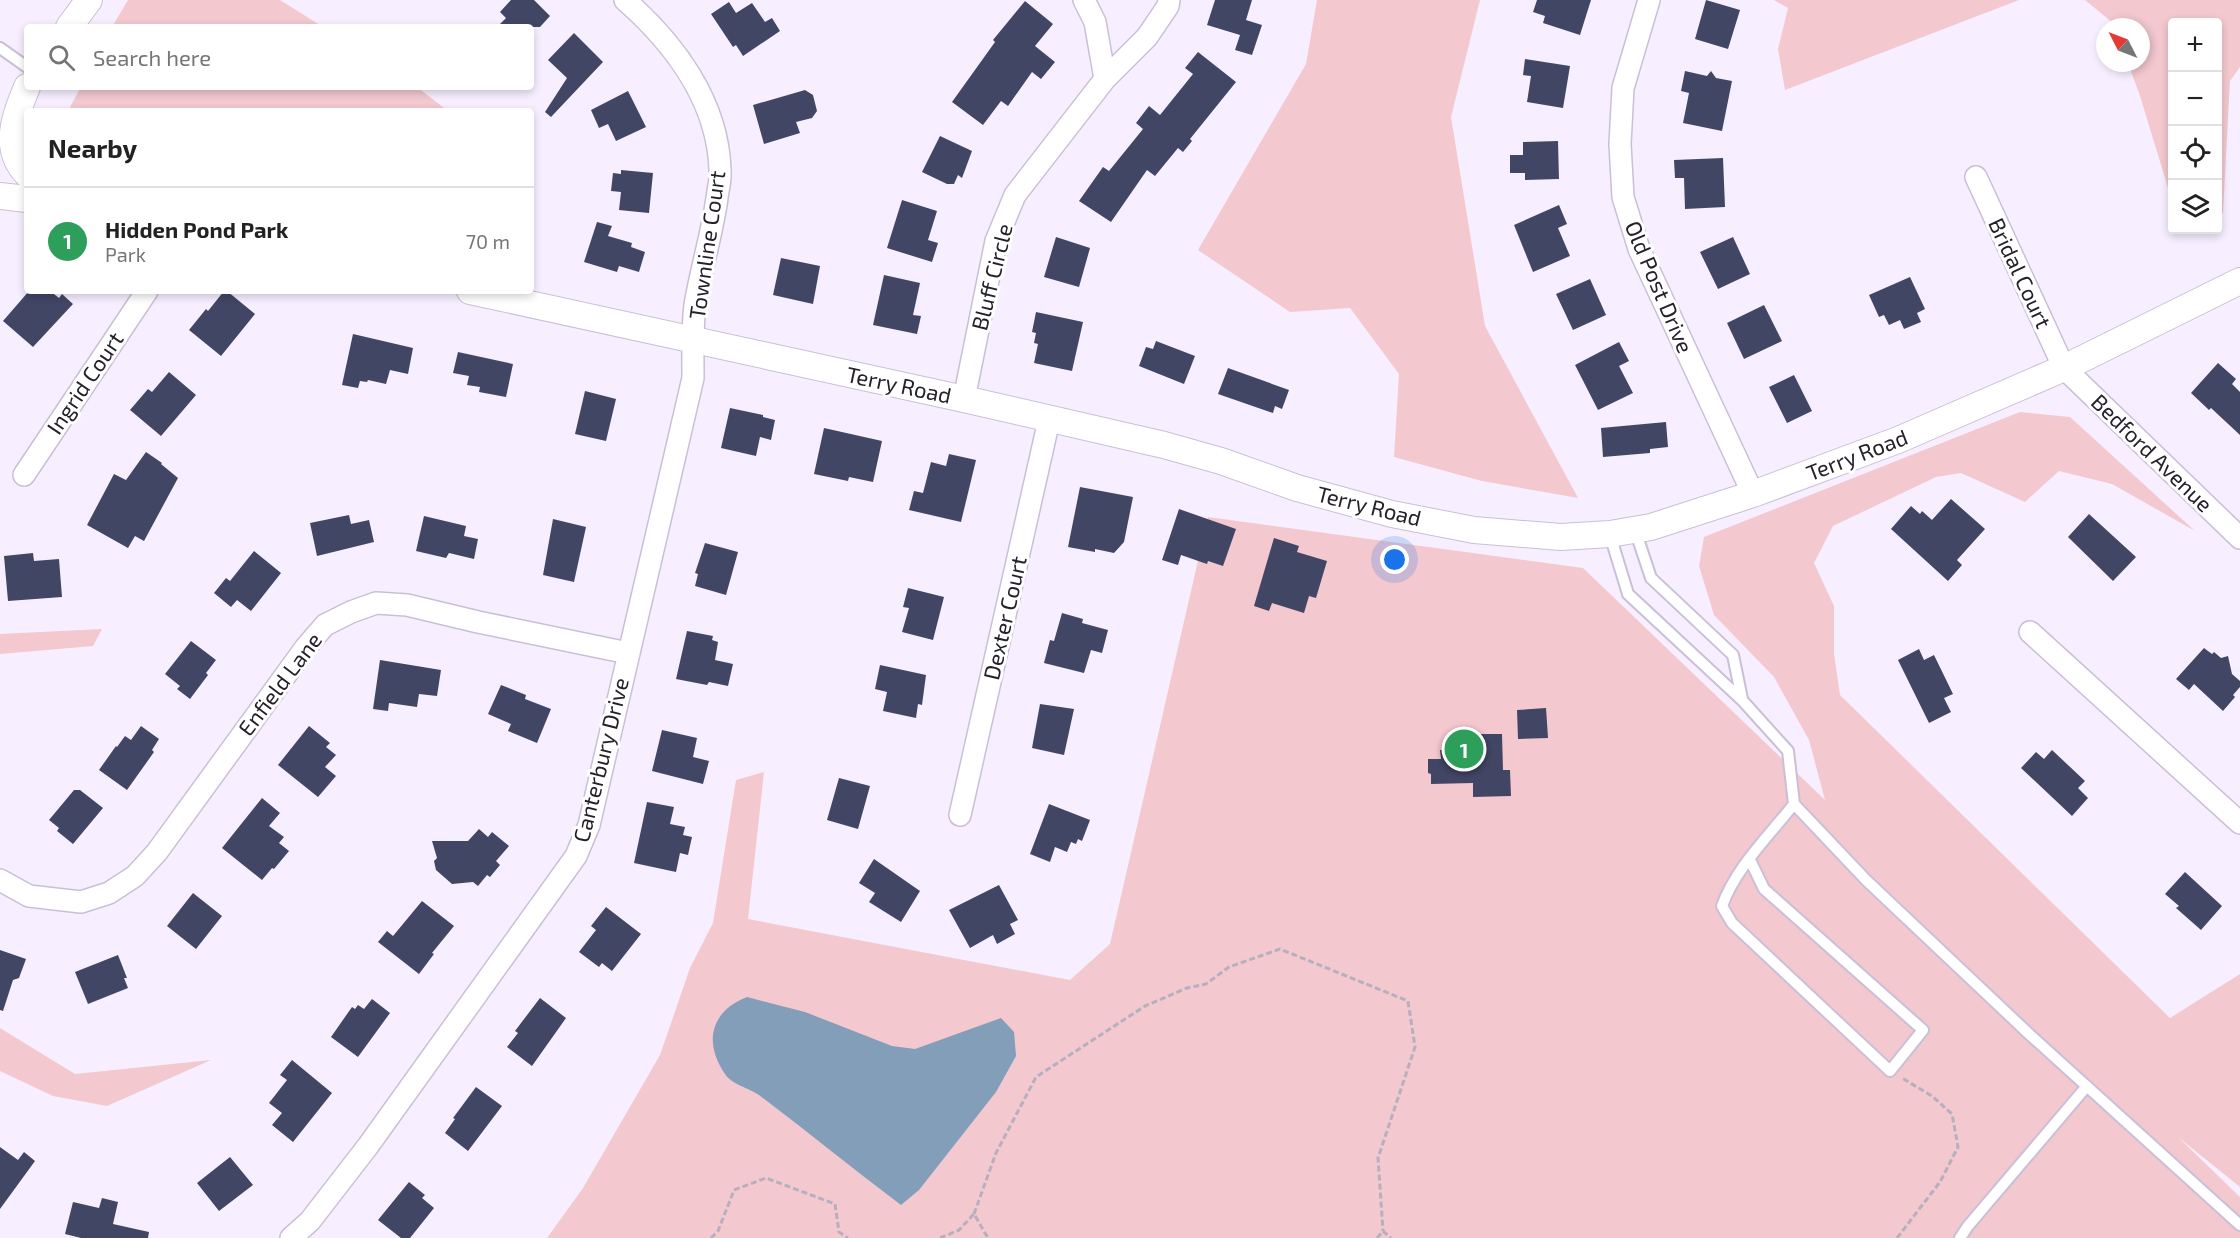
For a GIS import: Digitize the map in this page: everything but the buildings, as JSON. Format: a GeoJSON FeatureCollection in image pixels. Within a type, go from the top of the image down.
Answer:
{"type":"FeatureCollection","features":[{"type":"Feature","properties":{"kind":"street"},"geometry":{"type":"LineString","coordinates":[[71,24],[89,0]]}},
{"type":"Feature","properties":{"kind":"street","name":"Townline Court"},"geometry":{"type":"LineString","coordinates":[[625,0],[673,49],[700,92],[715,133],[721,172],[714,218],[695,305],[694,340]]}},
{"type":"Feature","properties":{"kind":"street"},"geometry":{"type":"LineString","coordinates":[[1084,0],[1095,22],[1105,79]]}},
{"type":"Feature","properties":{"kind":"street","name":"Bluff Circle"},"geometry":{"type":"LineString","coordinates":[[964,399],[996,241],[1014,195],[1105,79],[1147,37],[1168,6],[1169,0]]}},
{"type":"Feature","properties":{"kind":"street","name":"Old Post Drive"},"geometry":{"type":"LineString","coordinates":[[1649,0],[1623,88],[1620,144],[1623,197],[1639,249],[1753,494]]}},
{"type":"Feature","properties":{"kind":"street"},"geometry":{"type":"LineString","coordinates":[[0,123],[24,90]]}},
{"type":"Feature","properties":{"kind":"street"},"geometry":{"type":"LineString","coordinates":[[24,170],[17,161],[13,147],[12,128],[25,90]]}},
{"type":"Feature","properties":{"kind":"street","name":"Bridal Court"},"geometry":{"type":"LineString","coordinates":[[1976,177],[2064,368]]}},
{"type":"Feature","properties":{"kind":"street"},"geometry":{"type":"LineString","coordinates":[[0,196],[24,200]]}},
{"type":"Feature","properties":{"kind":"street","name":"Terry Road"},"geometry":{"type":"LineString","coordinates":[[484,294],[1164,445],[1221,461],[1297,488],[1404,516],[1474,530],[1561,537],[1610,534],[1651,527],[1753,494],[1898,440],[2064,368],[2240,281]]}},
{"type":"Feature","properties":{"kind":"street","name":"Ingrid Court"},"geometry":{"type":"LineString","coordinates":[[24,475],[145,294]]}},
{"type":"Feature","properties":{"kind":"street","name":"Canterbury Drive"},"geometry":{"type":"LineString","coordinates":[[291,1238],[310,1221],[368,1146],[576,856],[589,825],[693,378],[694,340]]}},
{"type":"Feature","properties":{"kind":"street","name":"Bedford Avenue"},"geometry":{"type":"LineString","coordinates":[[2064,368],[2240,538]]}},
{"type":"Feature","properties":{"kind":"street","name":"Dexter Court"},"geometry":{"type":"LineString","coordinates":[[960,815],[1049,420]]}},
{"type":"Feature","properties":{"kind":"street","name":"Enfield Lane"},"geometry":{"type":"LineString","coordinates":[[0,880],[29,896],[81,902],[110,893],[135,876],[157,852],[306,647],[325,626],[351,612],[376,603],[406,604],[478,622],[628,653]]}},
{"type":"Feature","properties":{"kind":"street"},"geometry":{"type":"LineString","coordinates":[[2030,632],[2240,823]]}},
{"type":"Feature","properties":{"kind":"lane"},"geometry":{"type":"LineString","coordinates":[[0,48],[24,66]]}},
{"type":"Feature","properties":{"kind":"lane"},"geometry":{"type":"LineString","coordinates":[[1635,530],[1651,578],[1733,655],[1742,700]]}},
{"type":"Feature","properties":{"kind":"lane"},"geometry":{"type":"LineString","coordinates":[[1610,534],[1628,594],[1742,700],[1788,751],[1794,804],[1866,880],[2240,1225]]}},
{"type":"Feature","properties":{"kind":"lane"},"geometry":{"type":"LineString","coordinates":[[1750,860],[1764,889],[1923,1030],[1890,1071],[1732,923],[1722,906],[1730,885],[1794,804]]}},
{"type":"Feature","properties":{"kind":"lane"},"geometry":{"type":"LineString","coordinates":[[1960,1238],[2087,1086]]}},
{"type":"Feature","properties":{"kind":"path"},"geometry":{"type":"LineString","coordinates":[[940,1238],[959,1230],[974,1214],[996,1153],[1036,1077],[1145,1006],[1187,988],[1206,984],[1229,967],[1280,949],[1408,1001],[1415,1047],[1378,1158],[1383,1231],[1377,1238]]}},
{"type":"Feature","properties":{"kind":"path"},"geometry":{"type":"LineString","coordinates":[[1890,1071],[1932,1096],[1952,1114],[1958,1147],[1940,1182],[1897,1238]]}},
{"type":"Feature","properties":{"kind":"path"},"geometry":{"type":"LineString","coordinates":[[711,1238],[718,1232],[734,1190],[766,1178],[835,1204],[839,1232],[848,1238]]}},
{"type":"Feature","properties":{"kind":"path"},"geometry":{"type":"LineString","coordinates":[[974,1214],[988,1238]]}},
{"type":"Feature","properties":{"kind":"path"},"geometry":{"type":"LineString","coordinates":[[1383,1231],[1391,1238]]}},
{"type":"Feature","properties":{"kind":"shaded area"},"geometry":{"type":"Polygon","coordinates":[[[128,0],[280,0],[318,24],[114,24],[128,0]]]}},
{"type":"Feature","properties":{"kind":"shaded area"},"geometry":{"type":"Polygon","coordinates":[[[1317,0],[1480,0],[1451,117],[1485,326],[1578,498],[1482,481],[1394,457],[1399,374],[1350,308],[1290,312],[1198,250],[1306,64],[1317,0]]]}},
{"type":"Feature","properties":{"kind":"shaded area"},"geometry":{"type":"Polygon","coordinates":[[[1774,0],[2019,0],[1785,90],[1778,49],[1788,8],[1774,0]]]}},
{"type":"Feature","properties":{"kind":"shaded area"},"geometry":{"type":"Polygon","coordinates":[[[2085,0],[2240,0],[2240,67],[2230,81],[2223,213],[2222,18],[2168,18],[2168,188],[2131,72],[2150,72],[2150,18],[2107,18],[2085,0]]]}},
{"type":"Feature","properties":{"kind":"shaded area"},"geometry":{"type":"Polygon","coordinates":[[[79,90],[421,90],[444,108],[70,108],[79,90]]]}},
{"type":"Feature","properties":{"kind":"shaded area"},"geometry":{"type":"Polygon","coordinates":[[[2020,412],[2070,417],[2195,531],[2112,484],[2059,471],[2025,502],[1961,473],[1936,477],[1833,526],[1814,563],[1834,606],[1834,654],[1840,695],[2170,1018],[2240,974],[2240,1187],[2178,1137],[2240,1197],[2240,1238],[547,1238],[583,1188],[660,1055],[690,968],[713,923],[736,780],[764,772],[748,919],[1070,980],[1110,944],[1208,517],[1583,568],[1825,800],[1809,740],[1774,677],[1714,615],[1699,566],[1704,537],[2020,412]]]}},
{"type":"Feature","properties":{"kind":"shaded area"},"geometry":{"type":"Polygon","coordinates":[[[102,629],[93,646],[0,654],[0,634],[102,629]]]}},
{"type":"Feature","properties":{"kind":"shaded area"},"geometry":{"type":"Polygon","coordinates":[[[0,1028],[75,1074],[211,1060],[107,1106],[53,1096],[0,1071],[0,1028]]]}},
{"type":"Feature","properties":{"kind":"water"},"geometry":{"type":"Polygon","coordinates":[[[747,997],[805,1012],[892,1046],[915,1049],[1001,1018],[1014,1032],[1016,1056],[996,1092],[919,1190],[901,1205],[759,1095],[736,1083],[725,1074],[714,1050],[714,1029],[725,1010],[747,997]]]}},
{"type":"Feature","properties":{"kind":"place","name":"Hidden Pond Park"},"geometry":{"type":"Point","coordinates":[1464,749]}}]}
